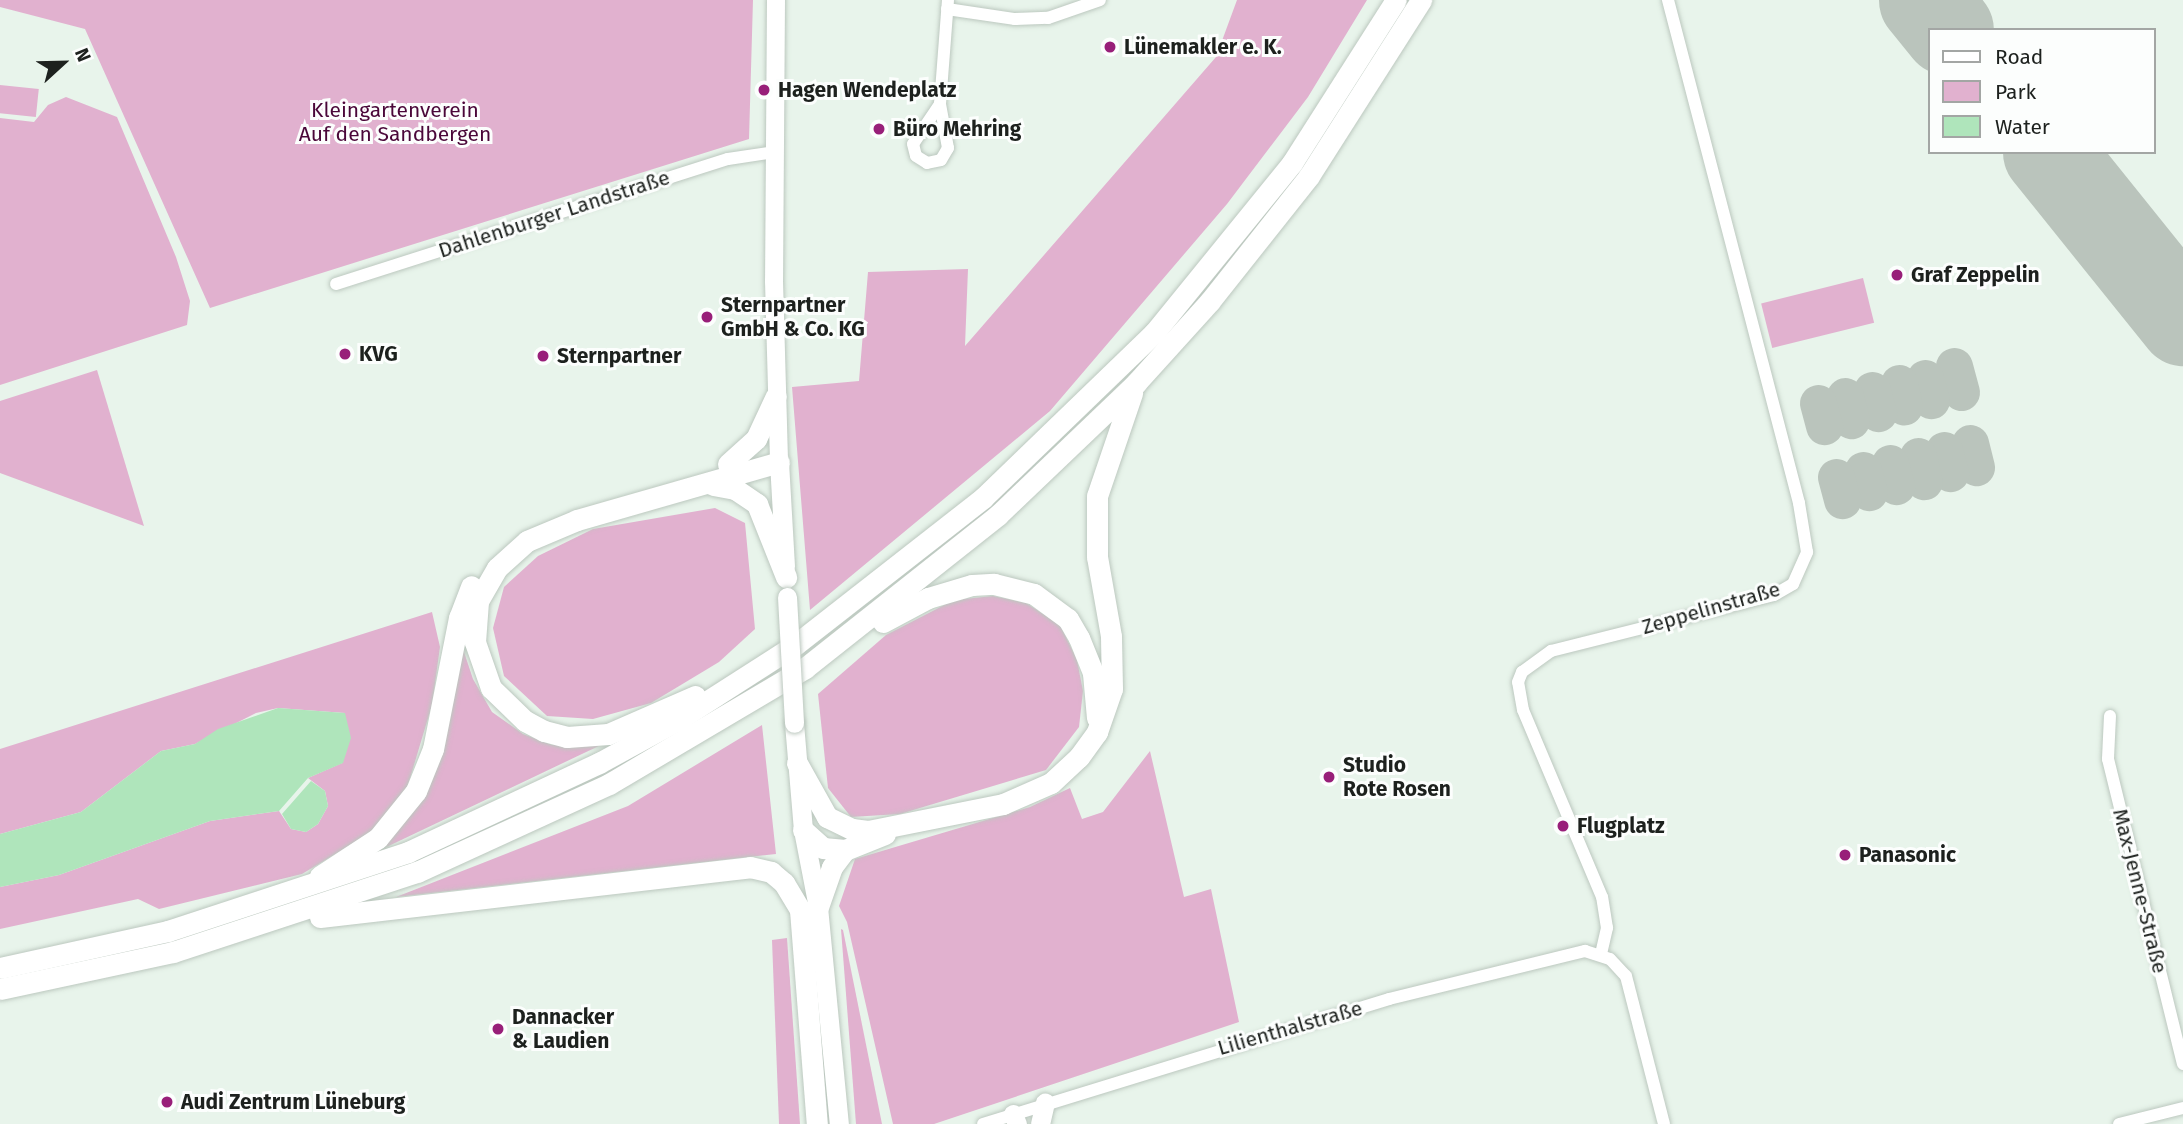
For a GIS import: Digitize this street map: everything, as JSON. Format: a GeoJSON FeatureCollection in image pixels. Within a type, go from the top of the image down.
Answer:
{"type":"FeatureCollection","features":[{"type":"Feature","properties":{"kind":"highway"},"geometry":{"type":"LineString","coordinates":[[0,989],[173,952],[296,904],[545,791],[678,720],[762,667],[946,530],[1125,363],[1202,277],[1292,163],[1396,0]]}},
{"type":"Feature","properties":{"kind":"highway"},"geometry":{"type":"LineString","coordinates":[[0,968],[296,904],[417,872],[577,801],[769,692],[840,642],[998,515],[1136,383],[1241,264],[1309,176],[1421,0]]}},
{"type":"Feature","properties":{"kind":"highway"},"geometry":{"type":"LineString","coordinates":[[797,763],[809,791],[827,817],[838,824],[868,831],[903,827],[1003,804],[1051,783],[1097,732],[1107,711],[1114,662],[1097,558],[1097,496],[1114,435],[1136,383]]}},
{"type":"Feature","properties":{"kind":"highway"},"geometry":{"type":"LineString","coordinates":[[728,464],[755,439],[776,390]]}},
{"type":"Feature","properties":{"kind":"highway"},"geometry":{"type":"LineString","coordinates":[[762,667],[629,728],[589,737],[567,737],[525,721],[491,688],[480,664],[475,642],[478,601],[509,555],[552,529],[779,463]]}},
{"type":"Feature","properties":{"kind":"highway"},"geometry":{"type":"LineString","coordinates":[[296,904],[378,838],[416,791],[433,749],[466,598],[476,576],[503,547],[549,522],[728,464],[779,463]]}},
{"type":"Feature","properties":{"kind":"highway"},"geometry":{"type":"LineString","coordinates":[[700,484],[735,489],[757,504],[786,587]]}},
{"type":"Feature","properties":{"kind":"highway"},"geometry":{"type":"LineString","coordinates":[[840,642],[858,638],[905,609],[951,590],[994,584],[1015,587],[1052,606],[1079,638],[1095,681],[1097,732]]}},
{"type":"Feature","properties":{"kind":"highway"},"geometry":{"type":"LineString","coordinates":[[803,830],[823,848],[845,850],[903,827]]}},
{"type":"Feature","properties":{"kind":"highway"},"geometry":{"type":"LineString","coordinates":[[817,1124],[808,909],[845,850]]}},
{"type":"Feature","properties":{"kind":"highway"},"geometry":{"type":"LineString","coordinates":[[296,904],[322,917],[750,867],[771,873],[808,909]]}},
{"type":"Feature","properties":{"kind":"main road"},"geometry":{"type":"LineString","coordinates":[[776,0],[776,390],[779,463],[808,909],[839,1124]]}},
{"type":"Feature","properties":{"kind":"main road"},"geometry":{"type":"LineString","coordinates":[[1040,1124],[1045,1103]]}},
{"type":"Feature","properties":{"kind":"street"},"geometry":{"type":"LineString","coordinates":[[940,104],[947,4],[1015,19],[1048,18],[1100,0]]}},
{"type":"Feature","properties":{"kind":"street","name":"Zeppelinstraße"},"geometry":{"type":"LineString","coordinates":[[1601,954],[1607,928],[1602,897],[1522,710],[1518,682],[1522,673],[1551,651],[1774,595],[1793,584],[1807,552],[1792,477],[1668,0]]}},
{"type":"Feature","properties":{"kind":"street","name":"Dahlenburger Landstraße"},"geometry":{"type":"LineString","coordinates":[[336,284],[715,163],[775,152]]}},
{"type":"Feature","properties":{"kind":"street","name":"Max-Jenne-Straße"},"geometry":{"type":"LineString","coordinates":[[2110,716],[2108,759],[2183,1064]]}},
{"type":"Feature","properties":{"kind":"street","name":"Lilienthalstraße"},"geometry":{"type":"LineString","coordinates":[[983,1124],[1015,1119],[1045,1103],[1477,975],[1569,952],[1601,954]]}},
{"type":"Feature","properties":{"kind":"street"},"geometry":{"type":"LineString","coordinates":[[1601,954],[1619,966],[1632,992],[1664,1124]]}},
{"type":"Feature","properties":{"kind":"street"},"geometry":{"type":"LineString","coordinates":[[2119,1124],[2183,1108]]}},
{"type":"Feature","properties":{"kind":"green space","name":"Kleingartenverein Auf den Sandbergen"},"geometry":{"type":"Polygon","coordinates":[[[0,0],[753,0],[749,139],[210,308],[85,29],[0,7],[0,0]]]}},
{"type":"Feature","properties":{"kind":"green space"},"geometry":{"type":"Polygon","coordinates":[[[1237,0],[1367,0],[1308,97],[1227,204],[1050,411],[810,610],[792,387],[859,381],[868,272],[968,269],[965,346],[1216,57],[1237,0]]]}},
{"type":"Feature","properties":{"kind":"green space"},"geometry":{"type":"Polygon","coordinates":[[[0,85],[39,89],[36,117],[0,113],[0,85]]]}},
{"type":"Feature","properties":{"kind":"green space"},"geometry":{"type":"Polygon","coordinates":[[[66,97],[117,117],[176,257],[190,301],[187,325],[0,385],[0,118],[34,122],[48,105],[66,97]]]}},
{"type":"Feature","properties":{"kind":"green space"},"geometry":{"type":"Polygon","coordinates":[[[1863,278],[1874,323],[1772,348],[1761,303],[1863,278]]]}},
{"type":"Feature","properties":{"kind":"green space"},"geometry":{"type":"Polygon","coordinates":[[[97,370],[144,526],[0,473],[0,401],[97,370]]]}},
{"type":"Feature","properties":{"kind":"green space"},"geometry":{"type":"Polygon","coordinates":[[[715,508],[745,523],[755,629],[719,662],[651,703],[593,719],[547,716],[504,676],[493,628],[504,587],[538,556],[593,529],[715,508]]]}},
{"type":"Feature","properties":{"kind":"green space"},"geometry":{"type":"Polygon","coordinates":[[[993,596],[1026,603],[1060,625],[1077,660],[1083,691],[1079,727],[1046,770],[900,814],[851,817],[828,788],[818,694],[886,635],[954,600],[993,596]]]}},
{"type":"Feature","properties":{"kind":"green space"},"geometry":{"type":"Polygon","coordinates":[[[432,612],[440,647],[432,705],[408,785],[372,832],[302,874],[159,909],[138,899],[0,929],[0,887],[59,875],[210,821],[279,811],[291,829],[306,832],[318,824],[328,806],[325,791],[308,778],[342,763],[345,713],[278,708],[256,713],[195,744],[161,751],[81,812],[0,834],[0,749],[432,612]]]}},
{"type":"Feature","properties":{"kind":"green space"},"geometry":{"type":"Polygon","coordinates":[[[462,646],[473,679],[492,712],[523,734],[552,745],[603,744],[376,852],[423,798],[443,752],[462,646]]]}},
{"type":"Feature","properties":{"kind":"green space"},"geometry":{"type":"Polygon","coordinates":[[[762,725],[776,854],[396,897],[628,806],[762,725]]]}},
{"type":"Feature","properties":{"kind":"green space"},"geometry":{"type":"Polygon","coordinates":[[[1150,751],[1184,897],[1211,889],[1239,1022],[934,1124],[893,1124],[847,922],[839,906],[855,859],[1030,807],[1070,788],[1082,819],[1103,812],[1150,751]]]}},
{"type":"Feature","properties":{"kind":"green space"},"geometry":{"type":"Polygon","coordinates":[[[841,929],[843,930],[882,1124],[856,1124],[841,929]]]}},
{"type":"Feature","properties":{"kind":"green space"},"geometry":{"type":"Polygon","coordinates":[[[787,938],[800,1124],[779,1124],[772,940],[787,938]]]}},
{"type":"Feature","properties":{"kind":"water"},"geometry":{"type":"Polygon","coordinates":[[[278,708],[345,713],[351,738],[343,763],[308,778],[279,811],[210,821],[59,875],[0,887],[0,834],[81,812],[161,751],[195,744],[218,729],[278,708]]]}},
{"type":"Feature","properties":{"kind":"water"},"geometry":{"type":"Polygon","coordinates":[[[311,781],[325,791],[328,806],[318,824],[306,832],[291,829],[282,814],[311,781]]]}},
{"type":"Feature","properties":{"kind":"taxiway"},"geometry":{"type":"LineString","coordinates":[[1954,366],[1961,392]]}},
{"type":"Feature","properties":{"kind":"taxiway"},"geometry":{"type":"LineString","coordinates":[[1925,378],[1931,400]]}},
{"type":"Feature","properties":{"kind":"taxiway"},"geometry":{"type":"LineString","coordinates":[[1899,383],[1904,406]]}},
{"type":"Feature","properties":{"kind":"taxiway"},"geometry":{"type":"LineString","coordinates":[[1872,390],[1878,413]]}},
{"type":"Feature","properties":{"kind":"taxiway"},"geometry":{"type":"LineString","coordinates":[[1845,396],[1851,420]]}},
{"type":"Feature","properties":{"kind":"taxiway"},"geometry":{"type":"LineString","coordinates":[[1818,403],[1824,426]]}},
{"type":"Feature","properties":{"kind":"taxiway"},"geometry":{"type":"LineString","coordinates":[[1970,443],[1976,467]]}},
{"type":"Feature","properties":{"kind":"taxiway"},"geometry":{"type":"LineString","coordinates":[[1944,450],[1950,473]]}},
{"type":"Feature","properties":{"kind":"taxiway"},"geometry":{"type":"LineString","coordinates":[[1918,456],[1924,481]]}},
{"type":"Feature","properties":{"kind":"taxiway"},"geometry":{"type":"LineString","coordinates":[[1890,463],[1896,486]]}},
{"type":"Feature","properties":{"kind":"taxiway"},"geometry":{"type":"LineString","coordinates":[[1863,470],[1869,492]]}},
{"type":"Feature","properties":{"kind":"taxiway"},"geometry":{"type":"LineString","coordinates":[[1836,477],[1842,500]]}},
{"type":"Feature","properties":{"kind":"runway"},"geometry":{"type":"LineString","coordinates":[[1924,0],[1946,28]]}},
{"type":"Feature","properties":{"kind":"runway"},"geometry":{"type":"LineString","coordinates":[[2050,154],[2183,320]]}},
{"type":"Feature","properties":{"kind":"place","name":"Lünemakler e. K."},"geometry":{"type":"Point","coordinates":[1110,47]}},
{"type":"Feature","properties":{"kind":"place","name":"Hagen Wendeplatz"},"geometry":{"type":"Point","coordinates":[764,90]}},
{"type":"Feature","properties":{"kind":"place","name":"Büro Mehring"},"geometry":{"type":"Point","coordinates":[879,129]}},
{"type":"Feature","properties":{"kind":"place","name":"Graf Zeppelin"},"geometry":{"type":"Point","coordinates":[1897,275]}},
{"type":"Feature","properties":{"kind":"place","name":"Sternpartner GmbH & Co. KG"},"geometry":{"type":"Point","coordinates":[707,317]}},
{"type":"Feature","properties":{"kind":"place","name":"KVG"},"geometry":{"type":"Point","coordinates":[345,354]}},
{"type":"Feature","properties":{"kind":"place","name":"Sternpartner"},"geometry":{"type":"Point","coordinates":[543,356]}},
{"type":"Feature","properties":{"kind":"place","name":"Studio Rote Rosen"},"geometry":{"type":"Point","coordinates":[1329,777]}},
{"type":"Feature","properties":{"kind":"place","name":"Flugplatz"},"geometry":{"type":"Point","coordinates":[1563,826]}},
{"type":"Feature","properties":{"kind":"place","name":"Panasonic"},"geometry":{"type":"Point","coordinates":[1845,855]}},
{"type":"Feature","properties":{"kind":"place","name":"Dannacker & Laudien"},"geometry":{"type":"Point","coordinates":[498,1029]}},
{"type":"Feature","properties":{"kind":"place","name":"Audi Zentrum Lüneburg"},"geometry":{"type":"Point","coordinates":[167,1102]}}]}
